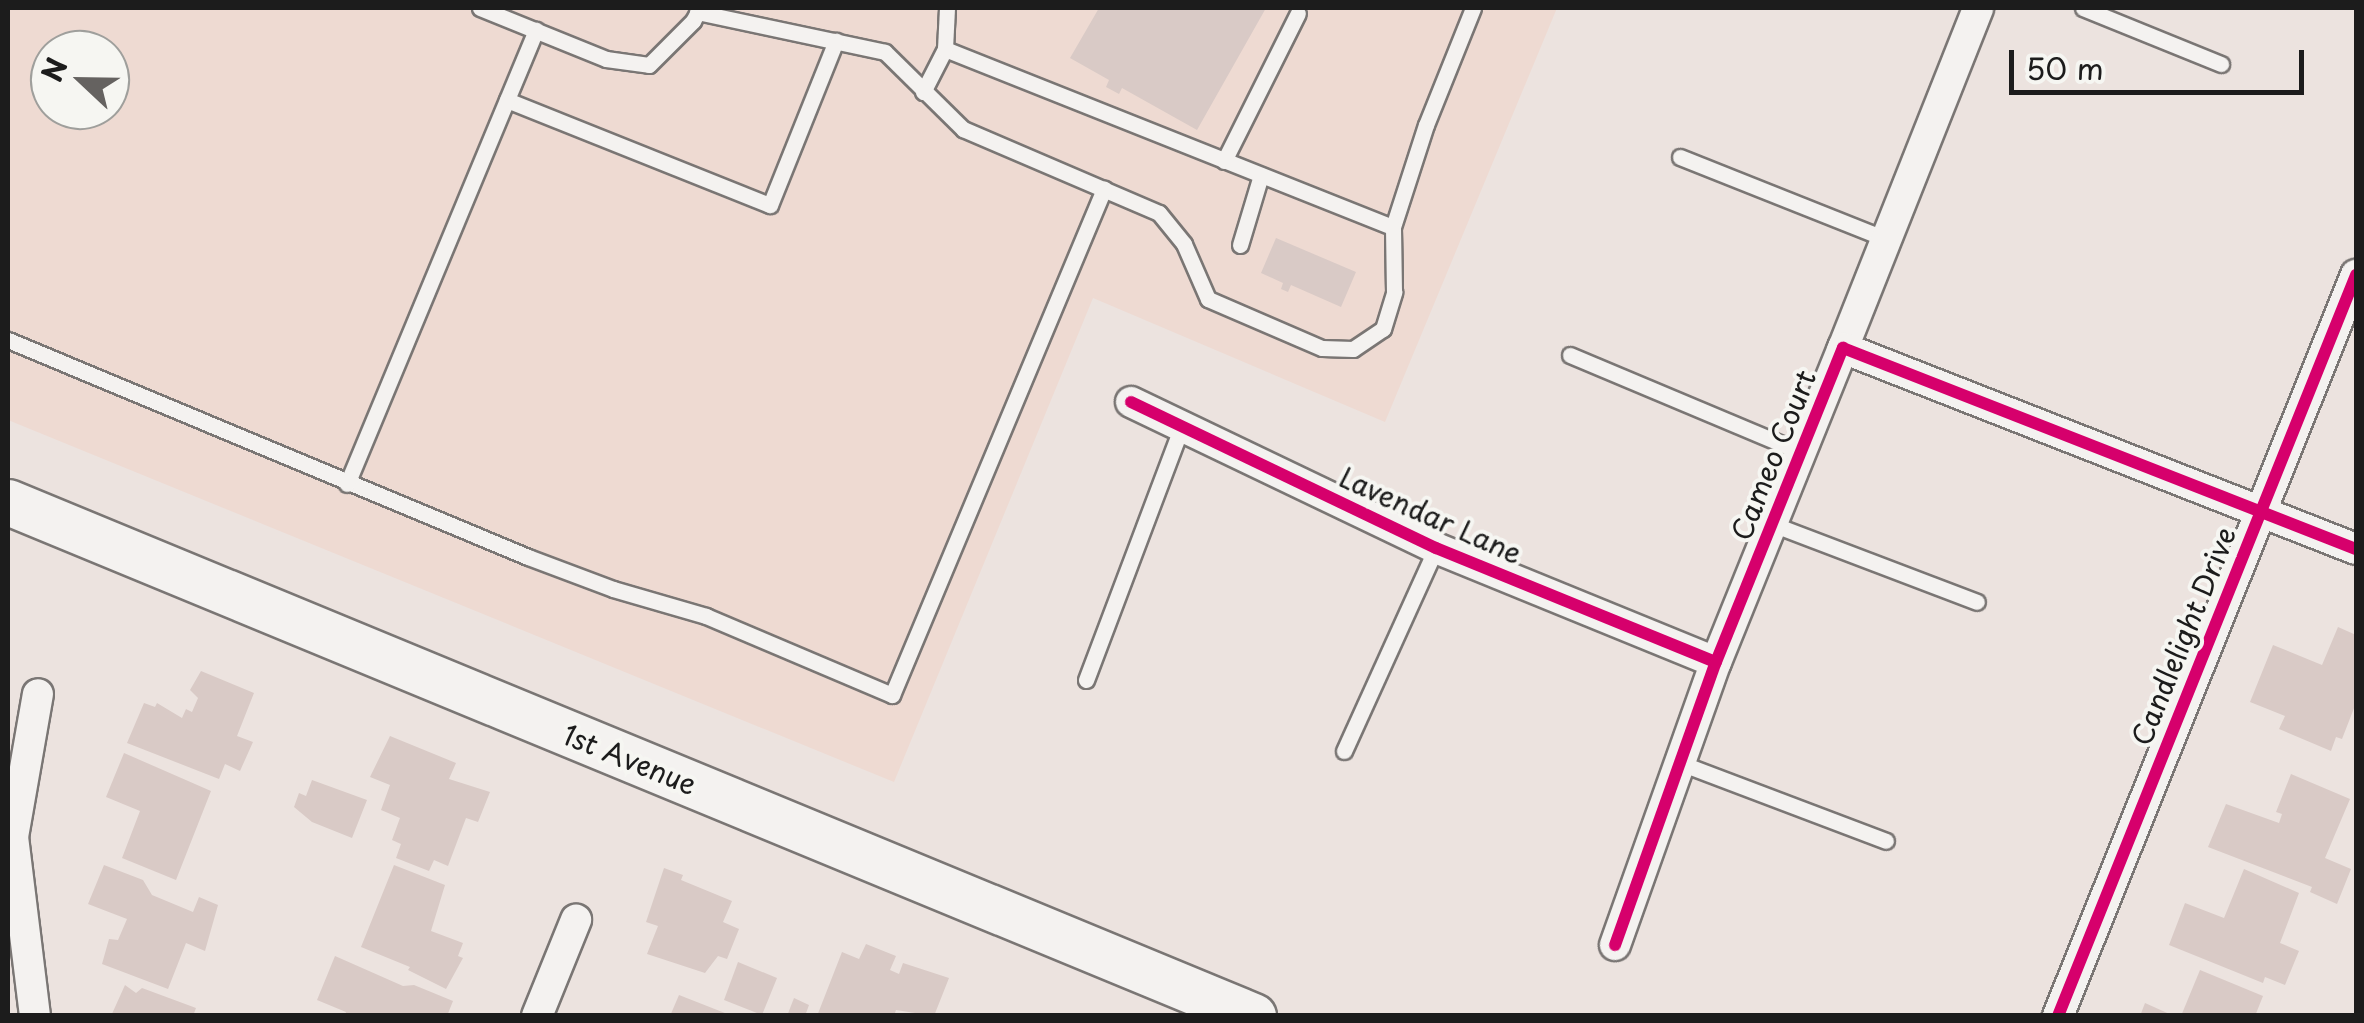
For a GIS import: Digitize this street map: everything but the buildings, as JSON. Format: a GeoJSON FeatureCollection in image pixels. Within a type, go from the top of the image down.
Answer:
{"type":"FeatureCollection","features":[{"type":"Feature","properties":{"kind":"main road","name":"1st Avenue"},"geometry":{"type":"LineString","coordinates":[[8,502],[1253,1016]]}},
{"type":"Feature","properties":{"kind":"street","name":"Cameo Court"},"geometry":{"type":"LineString","coordinates":[[1615,945],[1716,662],[1978,8]]}},
{"type":"Feature","properties":{"kind":"street","name":"Candlelight Drive"},"geometry":{"type":"LineString","coordinates":[[2058,1016],[2356,276]]}},
{"type":"Feature","properties":{"kind":"street","name":"Cameo Court"},"geometry":{"type":"LineString","coordinates":[[1843,348],[2356,549]]}},
{"type":"Feature","properties":{"kind":"street","name":"Lavendar Lane"},"geometry":{"type":"LineString","coordinates":[[1131,402],[1436,548],[1716,662]]}},
{"type":"Feature","properties":{"kind":"street"},"geometry":{"type":"LineString","coordinates":[[35,1016],[13,836],[38,694]]}},
{"type":"Feature","properties":{"kind":"street"},"geometry":{"type":"LineString","coordinates":[[537,1016],[576,920]]}},
{"type":"Feature","properties":{"kind":"lane"},"geometry":{"type":"LineString","coordinates":[[480,8],[606,58],[649,65],[699,10],[885,52],[963,129],[1159,213],[1184,244],[1208,299],[1322,348],[1353,349],[1383,328],[1394,292],[1393,227],[1426,125],[1473,8]]}},
{"type":"Feature","properties":{"kind":"lane"},"geometry":{"type":"LineString","coordinates":[[923,92],[945,48],[947,8]]}},
{"type":"Feature","properties":{"kind":"lane"},"geometry":{"type":"LineString","coordinates":[[2083,8],[2222,64]]}},
{"type":"Feature","properties":{"kind":"lane"},"geometry":{"type":"LineString","coordinates":[[1224,161],[1298,13]]}},
{"type":"Feature","properties":{"kind":"lane"},"geometry":{"type":"LineString","coordinates":[[348,484],[536,30]]}},
{"type":"Feature","properties":{"kind":"lane"},"geometry":{"type":"LineString","coordinates":[[507,100],[770,205],[836,41]]}},
{"type":"Feature","properties":{"kind":"lane"},"geometry":{"type":"LineString","coordinates":[[945,48],[1393,227]]}},
{"type":"Feature","properties":{"kind":"lane"},"geometry":{"type":"LineString","coordinates":[[1680,157],[1886,238]]}},
{"type":"Feature","properties":{"kind":"lane"},"geometry":{"type":"LineString","coordinates":[[1240,246],[1261,175]]}},
{"type":"Feature","properties":{"kind":"lane"},"geometry":{"type":"LineString","coordinates":[[8,340],[348,484],[598,584],[706,616],[892,694],[1104,189]]}},
{"type":"Feature","properties":{"kind":"lane"},"geometry":{"type":"LineString","coordinates":[[1570,355],[1801,452]]}},
{"type":"Feature","properties":{"kind":"lane"},"geometry":{"type":"LineString","coordinates":[[1086,680],[1182,426]]}},
{"type":"Feature","properties":{"kind":"lane"},"geometry":{"type":"LineString","coordinates":[[1772,524],[1977,602]]}},
{"type":"Feature","properties":{"kind":"lane"},"geometry":{"type":"LineString","coordinates":[[1344,752],[1436,548]]}},
{"type":"Feature","properties":{"kind":"lane"},"geometry":{"type":"LineString","coordinates":[[1680,763],[1886,841]]}},
{"type":"Feature","properties":{"kind":"shaded area"},"geometry":{"type":"Polygon","coordinates":[[[8,8],[1557,8],[1385,422],[1093,298],[894,782],[8,420],[8,8]]]}},
{"type":"Feature","properties":{"kind":"cycle path"},"geometry":{"type":"LineString","coordinates":[[2058,1016],[2356,275]]}},
{"type":"Feature","properties":{"kind":"cycle path"},"geometry":{"type":"LineString","coordinates":[[1615,945],[1716,662],[1843,348],[2356,549]]}},
{"type":"Feature","properties":{"kind":"cycle path"},"geometry":{"type":"LineString","coordinates":[[1131,402],[1436,548],[1716,662]]}}]}
